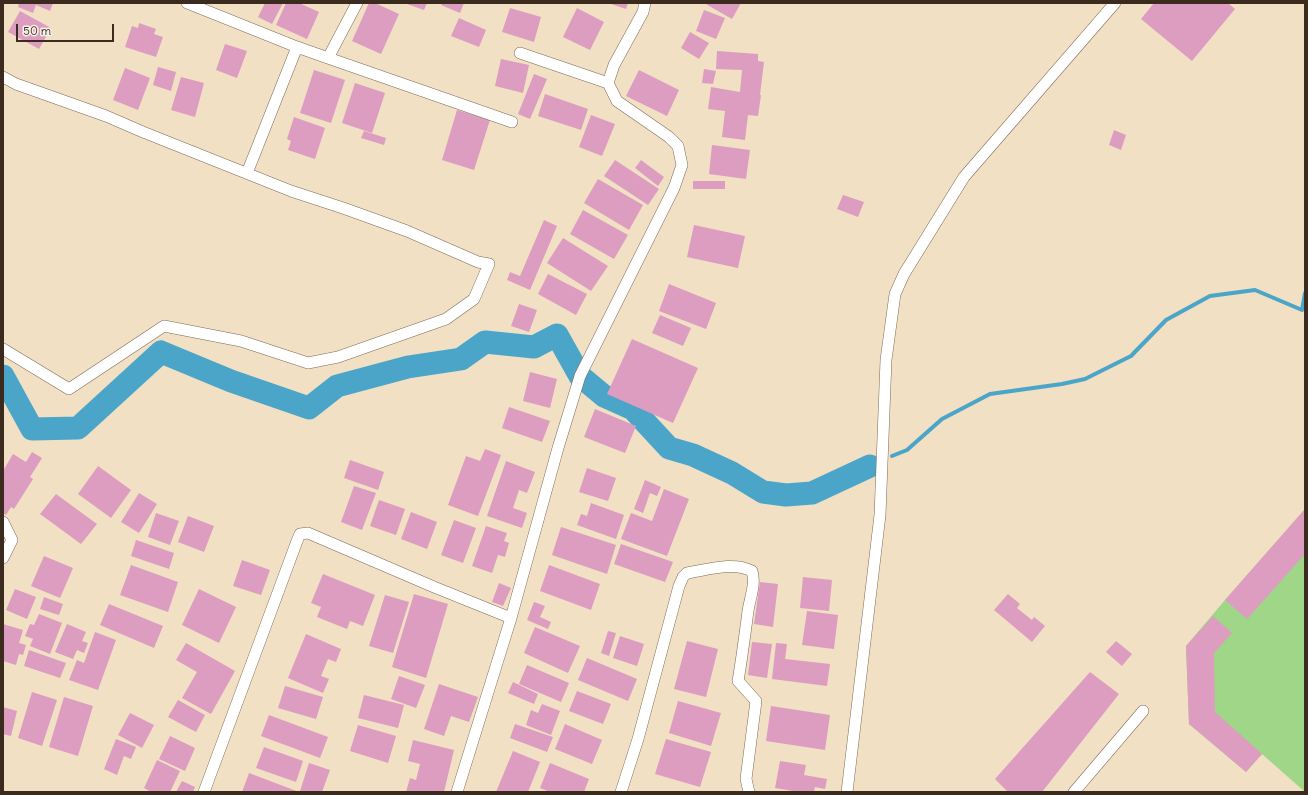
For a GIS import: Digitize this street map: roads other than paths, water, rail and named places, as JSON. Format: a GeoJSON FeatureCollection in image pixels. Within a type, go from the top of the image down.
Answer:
{"type":"FeatureCollection","features":[{"type":"Feature","properties":{"kind":"street"},"geometry":{"type":"LineString","coordinates":[[187,3],[297,47],[512,122]]}},
{"type":"Feature","properties":{"kind":"street"},"geometry":{"type":"LineString","coordinates":[[328,58],[357,3]]}},
{"type":"Feature","properties":{"kind":"street"},"geometry":{"type":"LineString","coordinates":[[608,83],[614,65],[643,12],[645,3]]}},
{"type":"Feature","properties":{"kind":"street"},"geometry":{"type":"LineString","coordinates":[[847,792],[880,515],[886,360],[895,294],[904,274],[964,177],[1115,3]]}},
{"type":"Feature","properties":{"kind":"street"},"geometry":{"type":"LineString","coordinates":[[247,174],[297,47]]}},
{"type":"Feature","properties":{"kind":"street"},"geometry":{"type":"LineString","coordinates":[[456,792],[511,618],[580,376],[674,188],[682,166],[678,146],[669,137],[618,101],[608,83],[520,53]]}},
{"type":"Feature","properties":{"kind":"street"},"geometry":{"type":"LineString","coordinates":[[3,77],[16,84],[106,116],[291,191],[408,231],[478,262],[489,264],[474,299],[446,319],[338,358],[308,363],[241,340],[164,326],[69,389],[3,349]]}},
{"type":"Feature","properties":{"kind":"street"},"geometry":{"type":"LineString","coordinates":[[3,522],[12,540],[3,558]]}},
{"type":"Feature","properties":{"kind":"street"},"geometry":{"type":"LineString","coordinates":[[204,792],[300,534],[308,533],[511,618]]}},
{"type":"Feature","properties":{"kind":"street"},"geometry":{"type":"LineString","coordinates":[[621,792],[638,739],[679,586],[683,577],[687,573],[734,566],[748,568],[752,571],[754,576],[754,586],[749,608],[738,681],[756,701],[746,779],[749,792]]}},
{"type":"Feature","properties":{"kind":"street"},"geometry":{"type":"LineString","coordinates":[[1074,792],[1143,711]]}},
{"type":"Feature","properties":{"kind":"waterway"},"geometry":{"type":"LineString","coordinates":[[892,456],[907,450],[942,419],[990,394],[1062,384],[1085,379],[1131,356],[1166,320],[1210,296],[1255,290],[1302,310],[1305,293]]}},
{"type":"Feature","properties":{"kind":"waterway"},"geometry":{"type":"LineString","coordinates":[[3,376],[32,429],[78,428],[161,352],[231,381],[309,408],[337,386],[408,367],[461,359],[485,342],[534,347],[557,335],[580,376],[604,396],[633,409],[669,448],[693,455],[732,473],[763,492],[786,495],[812,493],[870,466]]}}]}
